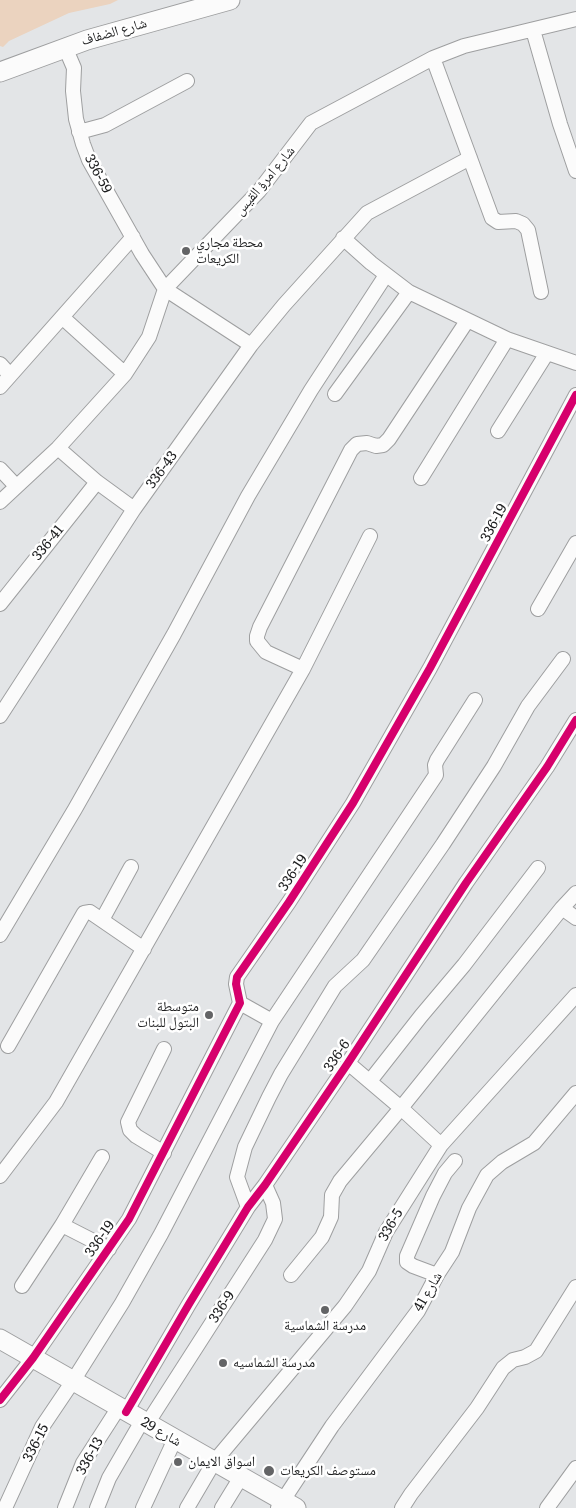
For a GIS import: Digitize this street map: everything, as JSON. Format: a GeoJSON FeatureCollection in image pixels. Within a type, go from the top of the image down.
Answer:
{"type":"FeatureCollection","features":[{"type":"Feature","properties":{"kind":"street","name":"شارع الضفاف"},"geometry":{"type":"LineString","coordinates":[[0,72],[87,40],[230,0]]}},
{"type":"Feature","properties":{"kind":"street","name":"شارع امرؤ القيس"},"geometry":{"type":"LineString","coordinates":[[0,502],[58,448],[125,374],[149,337],[165,289],[259,191],[311,123],[433,58],[464,46],[576,19]]}},
{"type":"Feature","properties":{"kind":"street"},"geometry":{"type":"LineString","coordinates":[[533,30],[560,124],[576,170]]}},
{"type":"Feature","properties":{"kind":"street","name":"336-59"},"geometry":{"type":"LineString","coordinates":[[66,47],[74,68],[73,91],[76,119],[89,160],[142,254],[165,289]]}},
{"type":"Feature","properties":{"kind":"street"},"geometry":{"type":"LineString","coordinates":[[433,58],[492,218],[498,222],[516,221],[523,224],[528,230],[541,292]]}},
{"type":"Feature","properties":{"kind":"street"},"geometry":{"type":"LineString","coordinates":[[79,132],[105,125],[187,80]]}},
{"type":"Feature","properties":{"kind":"street","name":"336-43"},"geometry":{"type":"LineString","coordinates":[[0,716],[134,509],[251,345],[284,305],[367,213],[470,158]]}},
{"type":"Feature","properties":{"kind":"street"},"geometry":{"type":"LineString","coordinates":[[0,387],[133,237]]}},
{"type":"Feature","properties":{"kind":"street"},"geometry":{"type":"LineString","coordinates":[[343,238],[409,292],[507,339],[576,363]]}},
{"type":"Feature","properties":{"kind":"street"},"geometry":{"type":"LineString","coordinates":[[0,935],[174,634],[253,488],[311,390],[386,275]]}},
{"type":"Feature","properties":{"kind":"street"},"geometry":{"type":"LineString","coordinates":[[165,289],[251,345]]}},
{"type":"Feature","properties":{"kind":"street"},"geometry":{"type":"LineString","coordinates":[[335,394],[409,292]]}},
{"type":"Feature","properties":{"kind":"street"},"geometry":{"type":"LineString","coordinates":[[62,317],[125,374]]}},
{"type":"Feature","properties":{"kind":"street"},"geometry":{"type":"LineString","coordinates":[[303,669],[266,652],[257,642],[260,626],[351,450],[357,444],[383,445],[389,439],[467,321]]}},
{"type":"Feature","properties":{"kind":"street"},"geometry":{"type":"LineString","coordinates":[[421,478],[507,339]]}},
{"type":"Feature","properties":{"kind":"street"},"geometry":{"type":"LineString","coordinates":[[498,431],[548,353]]}},
{"type":"Feature","properties":{"kind":"street"},"geometry":{"type":"LineString","coordinates":[[0,364],[10,375]]}},
{"type":"Feature","properties":{"kind":"street","name":"336-19"},"geometry":{"type":"LineString","coordinates":[[0,1400],[32,1358],[129,1220],[240,1003],[236,984],[238,977],[289,902],[352,803],[430,668],[576,395]]}},
{"type":"Feature","properties":{"kind":"street"},"geometry":{"type":"LineString","coordinates":[[58,448],[97,482],[134,509]]}},
{"type":"Feature","properties":{"kind":"street"},"geometry":{"type":"LineString","coordinates":[[0,469],[16,486]]}},
{"type":"Feature","properties":{"kind":"street","name":"336-41"},"geometry":{"type":"LineString","coordinates":[[0,604],[4,588],[97,482]]}},
{"type":"Feature","properties":{"kind":"street"},"geometry":{"type":"LineString","coordinates":[[0,1176],[56,1102],[303,669],[370,536]]}},
{"type":"Feature","properties":{"kind":"street"},"geometry":{"type":"LineString","coordinates":[[538,609],[576,543]]}},
{"type":"Feature","properties":{"kind":"street"},"geometry":{"type":"LineString","coordinates":[[248,1208],[237,1177],[245,1147],[281,1074],[335,986],[362,960],[427,867],[494,766],[528,706],[563,658]]}},
{"type":"Feature","properties":{"kind":"street","name":"336-15"},"geometry":{"type":"LineString","coordinates":[[5,1508],[42,1427],[122,1303],[161,1234],[272,1020],[436,775],[435,765],[437,760],[475,700]]}},
{"type":"Feature","properties":{"kind":"street","name":"336-6"},"geometry":{"type":"LineString","coordinates":[[133,1416],[188,1304],[248,1208],[348,1063],[466,883],[547,767],[576,720]]}},
{"type":"Feature","properties":{"kind":"street"},"geometry":{"type":"LineString","coordinates":[[102,920],[131,867]]}},
{"type":"Feature","properties":{"kind":"street"},"geometry":{"type":"LineString","coordinates":[[370,1081],[420,1016],[464,965],[538,868]]}},
{"type":"Feature","properties":{"kind":"street"},"geometry":{"type":"LineString","coordinates":[[291,1275],[322,1238],[331,1217],[332,1195],[340,1181],[576,892]]}},
{"type":"Feature","properties":{"kind":"street"},"geometry":{"type":"LineString","coordinates":[[562,908],[576,918]]}},
{"type":"Feature","properties":{"kind":"street"},"geometry":{"type":"LineString","coordinates":[[8,1046],[84,913],[90,912],[144,949]]}},
{"type":"Feature","properties":{"kind":"street","name":"336-5"},"geometry":{"type":"LineString","coordinates":[[187,1508],[214,1462],[345,1306],[369,1271],[386,1232],[441,1145],[576,994]]}},
{"type":"Feature","properties":{"kind":"street"},"geometry":{"type":"LineString","coordinates":[[240,1003],[272,1020]]}},
{"type":"Feature","properties":{"kind":"street"},"geometry":{"type":"LineString","coordinates":[[164,1049],[128,1122],[130,1130],[136,1136],[164,1153]]}},
{"type":"Feature","properties":{"kind":"street"},"geometry":{"type":"LineString","coordinates":[[348,1063],[441,1145]]}},
{"type":"Feature","properties":{"kind":"street","name":"شارع 41"},"geometry":{"type":"LineString","coordinates":[[286,1505],[332,1426],[418,1311],[437,1275],[452,1252],[468,1208],[487,1175],[502,1162],[534,1142],[576,1093]]}},
{"type":"Feature","properties":{"kind":"street"},"geometry":{"type":"LineString","coordinates":[[22,1286],[62,1225],[102,1157]]}},
{"type":"Feature","properties":{"kind":"street"},"geometry":{"type":"LineString","coordinates":[[437,1275],[413,1266],[408,1262],[407,1256],[445,1172],[455,1161]]}},
{"type":"Feature","properties":{"kind":"street","name":"336-9"},"geometry":{"type":"LineString","coordinates":[[133,1416],[265,1240],[275,1219],[273,1203],[265,1185]]}},
{"type":"Feature","properties":{"kind":"street"},"geometry":{"type":"LineString","coordinates":[[62,1225],[109,1248]]}},
{"type":"Feature","properties":{"kind":"street"},"geometry":{"type":"LineString","coordinates":[[402,1508],[477,1408],[502,1368],[513,1360],[525,1357],[536,1351],[576,1287]]}},
{"type":"Feature","properties":{"kind":"street","name":"شارع 29"},"geometry":{"type":"LineString","coordinates":[[0,1339],[241,1477],[286,1505]]}},
{"type":"Feature","properties":{"kind":"street"},"geometry":{"type":"LineString","coordinates":[[97,1508],[133,1416]]}},
{"type":"Feature","properties":{"kind":"street","name":"336-13"},"geometry":{"type":"LineString","coordinates":[[65,1508],[83,1463],[133,1416]]}},
{"type":"Feature","properties":{"kind":"street"},"geometry":{"type":"LineString","coordinates":[[144,1508],[175,1440]]}},
{"type":"Feature","properties":{"kind":"street"},"geometry":{"type":"LineString","coordinates":[[546,1508],[576,1468]]}},
{"type":"Feature","properties":{"kind":"street"},"geometry":{"type":"LineString","coordinates":[[222,1508],[241,1477]]}},
{"type":"Feature","properties":{"kind":"shaded area"},"geometry":{"type":"Polygon","coordinates":[[[0,0],[118,0],[110,4],[69,13],[9,41],[3,47],[0,46],[0,0]]]}},
{"type":"Feature","properties":{"kind":"cycle path"},"geometry":{"type":"LineString","coordinates":[[0,1400],[33,1358],[129,1219],[240,1003],[236,984],[237,977],[289,902],[353,803],[430,668],[576,395]]}},
{"type":"Feature","properties":{"kind":"cycle path"},"geometry":{"type":"LineString","coordinates":[[126,1412],[248,1207],[348,1063],[466,883],[547,767],[576,720]]}},
{"type":"Feature","properties":{"kind":"place","name":"محطة مجاري الكريعات"},"geometry":{"type":"Point","coordinates":[186,251]}},
{"type":"Feature","properties":{"kind":"place","name":"متوسطة البتول للبنات"},"geometry":{"type":"Point","coordinates":[209,1015]}},
{"type":"Feature","properties":{"kind":"place","name":"مدرسة الشماسية"},"geometry":{"type":"Point","coordinates":[325,1310]}},
{"type":"Feature","properties":{"kind":"place","name":"مدرسة الشماسيه"},"geometry":{"type":"Point","coordinates":[223,1363]}},
{"type":"Feature","properties":{"kind":"place","name":"اسواق الايمان"},"geometry":{"type":"Point","coordinates":[178,1462]}},
{"type":"Feature","properties":{"kind":"place","name":"مستوصف الكريعات"},"geometry":{"type":"Point","coordinates":[269,1471]}}]}
